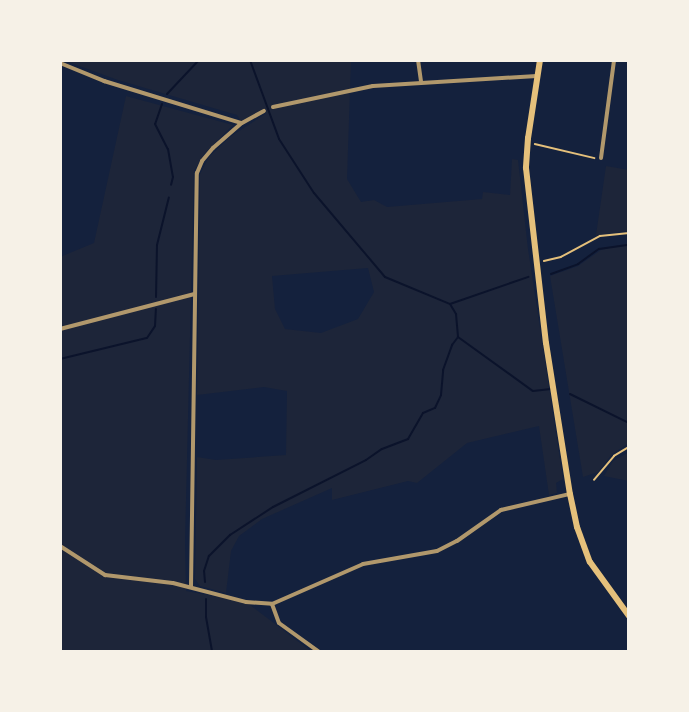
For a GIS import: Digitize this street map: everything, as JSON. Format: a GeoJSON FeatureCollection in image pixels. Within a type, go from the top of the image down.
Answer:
{"type":"FeatureCollection","features":[{"type":"Feature","properties":{"kind":"main road"},"geometry":{"type":"LineString","coordinates":[[540,60],[526,168],[546,344],[570,494],[577,526],[590,562],[629,616]]}},
{"type":"Feature","properties":{"kind":"street"},"geometry":{"type":"LineString","coordinates":[[418,60],[421,82]]}},
{"type":"Feature","properties":{"kind":"street"},"geometry":{"type":"LineString","coordinates":[[601,158],[614,60]]}},
{"type":"Feature","properties":{"kind":"street"},"geometry":{"type":"LineString","coordinates":[[60,63],[105,81],[242,123]]}},
{"type":"Feature","properties":{"kind":"street"},"geometry":{"type":"LineString","coordinates":[[273,106],[373,86],[538,76]]}},
{"type":"Feature","properties":{"kind":"street"},"geometry":{"type":"LineString","coordinates":[[191,587],[197,173],[202,161],[213,148],[242,123],[264,111]]}},
{"type":"Feature","properties":{"kind":"street"},"geometry":{"type":"LineString","coordinates":[[60,329],[194,294]]}},
{"type":"Feature","properties":{"kind":"street"},"geometry":{"type":"LineString","coordinates":[[60,546],[105,575],[191,587],[246,602],[272,604],[363,564],[437,551],[457,541],[501,510],[570,494]]}},
{"type":"Feature","properties":{"kind":"street"},"geometry":{"type":"LineString","coordinates":[[272,604],[279,623],[319,652]]}},
{"type":"Feature","properties":{"kind":"path"},"geometry":{"type":"LineString","coordinates":[[534,144],[601,158]]}},
{"type":"Feature","properties":{"kind":"path"},"geometry":{"type":"LineString","coordinates":[[544,261],[561,257],[600,236],[629,234]]}},
{"type":"Feature","properties":{"kind":"path"},"geometry":{"type":"LineString","coordinates":[[594,480],[614,456],[629,447]]}},
{"type":"Feature","properties":{"kind":"shaded area"},"geometry":{"type":"Polygon","coordinates":[[[63,60],[351,60],[347,179],[361,202],[374,200],[387,207],[482,199],[483,192],[510,195],[512,159],[518,160],[528,249],[563,479],[556,483],[557,493],[549,495],[539,426],[467,443],[417,483],[408,481],[332,500],[332,488],[262,519],[239,536],[231,551],[226,593],[200,586],[195,579],[197,457],[216,460],[286,455],[287,391],[264,387],[197,395],[200,174],[209,157],[230,137],[265,114],[266,111],[242,123],[237,115],[118,80],[63,60]],[[368,268],[272,276],[275,309],[285,329],[321,333],[358,319],[374,292],[368,268]]]}},
{"type":"Feature","properties":{"kind":"shaded area"},"geometry":{"type":"Polygon","coordinates":[[[126,96],[233,125],[204,154],[194,171],[185,542],[186,591],[246,602],[312,652],[60,652],[60,257],[94,243],[126,96]]]}},
{"type":"Feature","properties":{"kind":"shaded area"},"geometry":{"type":"Polygon","coordinates":[[[606,166],[629,170],[629,231],[596,235],[606,166]]]}},
{"type":"Feature","properties":{"kind":"shaded area"},"geometry":{"type":"Polygon","coordinates":[[[629,243],[629,443],[612,454],[598,472],[583,477],[550,276],[578,266],[601,250],[629,243]]]}},
{"type":"Feature","properties":{"kind":"shaded area"},"geometry":{"type":"Polygon","coordinates":[[[629,452],[629,481],[604,476],[613,461],[629,452]]]}},
{"type":"Feature","properties":{"kind":"waterway"},"geometry":{"type":"LineString","coordinates":[[167,94],[199,60]]}},
{"type":"Feature","properties":{"kind":"waterway"},"geometry":{"type":"LineString","coordinates":[[250,60],[279,139],[314,193],[385,277],[450,304],[456,314],[458,337]]}},
{"type":"Feature","properties":{"kind":"waterway"},"geometry":{"type":"LineString","coordinates":[[162,104],[155,124],[168,149],[173,177],[171,185]]}},
{"type":"Feature","properties":{"kind":"waterway"},"geometry":{"type":"LineString","coordinates":[[156,297],[157,245],[169,197]]}},
{"type":"Feature","properties":{"kind":"waterway"},"geometry":{"type":"LineString","coordinates":[[551,274],[578,264],[599,249],[629,245]]}},
{"type":"Feature","properties":{"kind":"waterway"},"geometry":{"type":"LineString","coordinates":[[450,304],[528,277]]}},
{"type":"Feature","properties":{"kind":"waterway"},"geometry":{"type":"LineString","coordinates":[[60,359],[147,338],[155,326],[156,309]]}},
{"type":"Feature","properties":{"kind":"waterway"},"geometry":{"type":"LineString","coordinates":[[458,337],[533,391],[551,389]]}},
{"type":"Feature","properties":{"kind":"waterway"},"geometry":{"type":"LineString","coordinates":[[205,582],[204,571],[209,556],[230,535],[273,507],[366,460],[382,449],[408,439],[423,413],[435,408],[441,395],[443,370],[452,345],[458,337]]}},
{"type":"Feature","properties":{"kind":"waterway"},"geometry":{"type":"LineString","coordinates":[[570,394],[629,423]]}},
{"type":"Feature","properties":{"kind":"waterway"},"geometry":{"type":"LineString","coordinates":[[206,599],[206,617],[212,652]]}}]}
